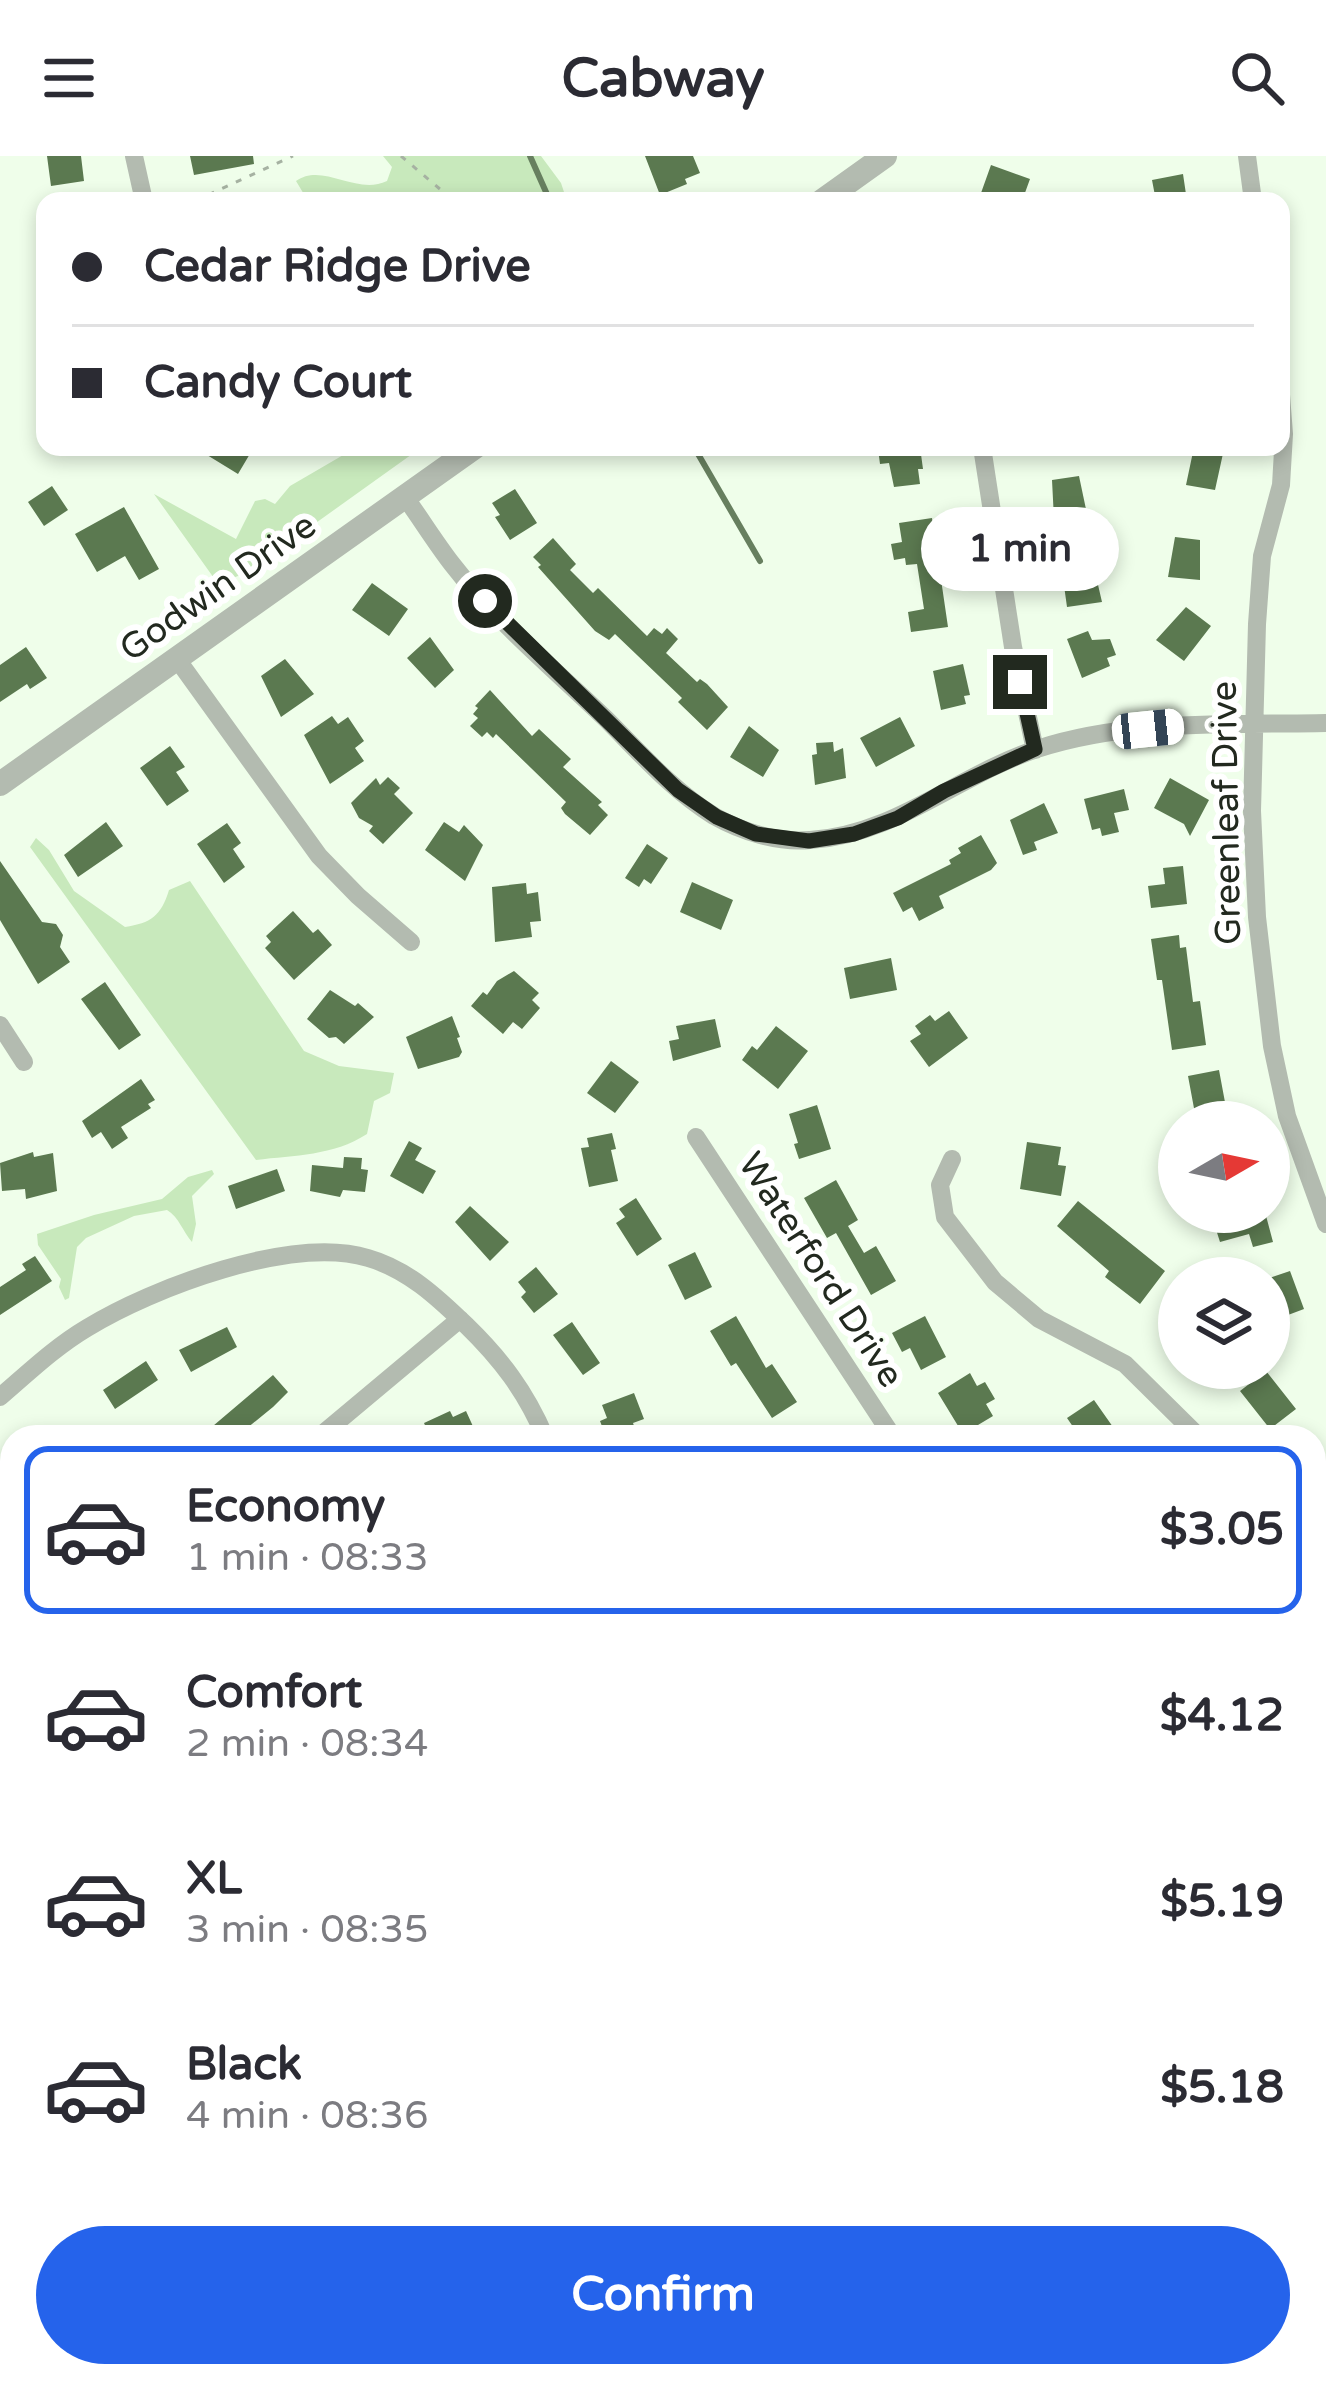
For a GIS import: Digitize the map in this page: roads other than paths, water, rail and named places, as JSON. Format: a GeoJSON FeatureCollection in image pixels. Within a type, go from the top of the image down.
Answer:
{"type":"FeatureCollection","features":[{"type":"Feature","properties":{"kind":"street"},"geometry":{"type":"LineString","coordinates":[[134,156],[142,192]]}},
{"type":"Feature","properties":{"kind":"street"},"geometry":{"type":"LineString","coordinates":[[835,192],[885,156]]}},
{"type":"Feature","properties":{"kind":"street"},"geometry":{"type":"LineString","coordinates":[[1247,156],[1252,192]]}},
{"type":"Feature","properties":{"kind":"street","name":"Godwin Drive"},"geometry":{"type":"LineString","coordinates":[[0,784],[462,456]]}},
{"type":"Feature","properties":{"kind":"street"},"geometry":{"type":"LineString","coordinates":[[983,456],[1012,647],[1035,749]]}},
{"type":"Feature","properties":{"kind":"street","name":"Greenleaf Drive"},"geometry":{"type":"LineString","coordinates":[[1283,456],[1274,521],[1262,556],[1252,811],[1262,974],[1287,1117],[1326,1224]]}},
{"type":"Feature","properties":{"kind":"street"},"geometry":{"type":"LineString","coordinates":[[405,496],[453,565],[485,601],[678,790],[734,826],[792,840],[854,834],[898,818],[1035,749],[1111,733],[1326,724]]}},
{"type":"Feature","properties":{"kind":"street"},"geometry":{"type":"LineString","coordinates":[[176,659],[319,856],[411,942]]}},
{"type":"Feature","properties":{"kind":"street"},"geometry":{"type":"LineString","coordinates":[[0,1025],[24,1061]]}},
{"type":"Feature","properties":{"kind":"street","name":"Waterford Drive"},"geometry":{"type":"LineString","coordinates":[[696,1138],[885,1425]]}},
{"type":"Feature","properties":{"kind":"street"},"geometry":{"type":"LineString","coordinates":[[952,1159],[940,1185],[945,1217],[995,1282],[1039,1318],[1125,1364],[1187,1425]]}},
{"type":"Feature","properties":{"kind":"street"},"geometry":{"type":"LineString","coordinates":[[0,1396],[67,1341],[123,1309],[214,1275],[321,1252],[368,1257],[419,1283],[516,1379],[539,1425]]}},
{"type":"Feature","properties":{"kind":"street"},"geometry":{"type":"LineString","coordinates":[[333,1425],[460,1319]]}},
{"type":"Feature","properties":{"kind":"waterway"},"geometry":{"type":"LineString","coordinates":[[530,156],[546,192]]}},
{"type":"Feature","properties":{"kind":"waterway"},"geometry":{"type":"LineString","coordinates":[[699,456],[760,561]]}}]}
